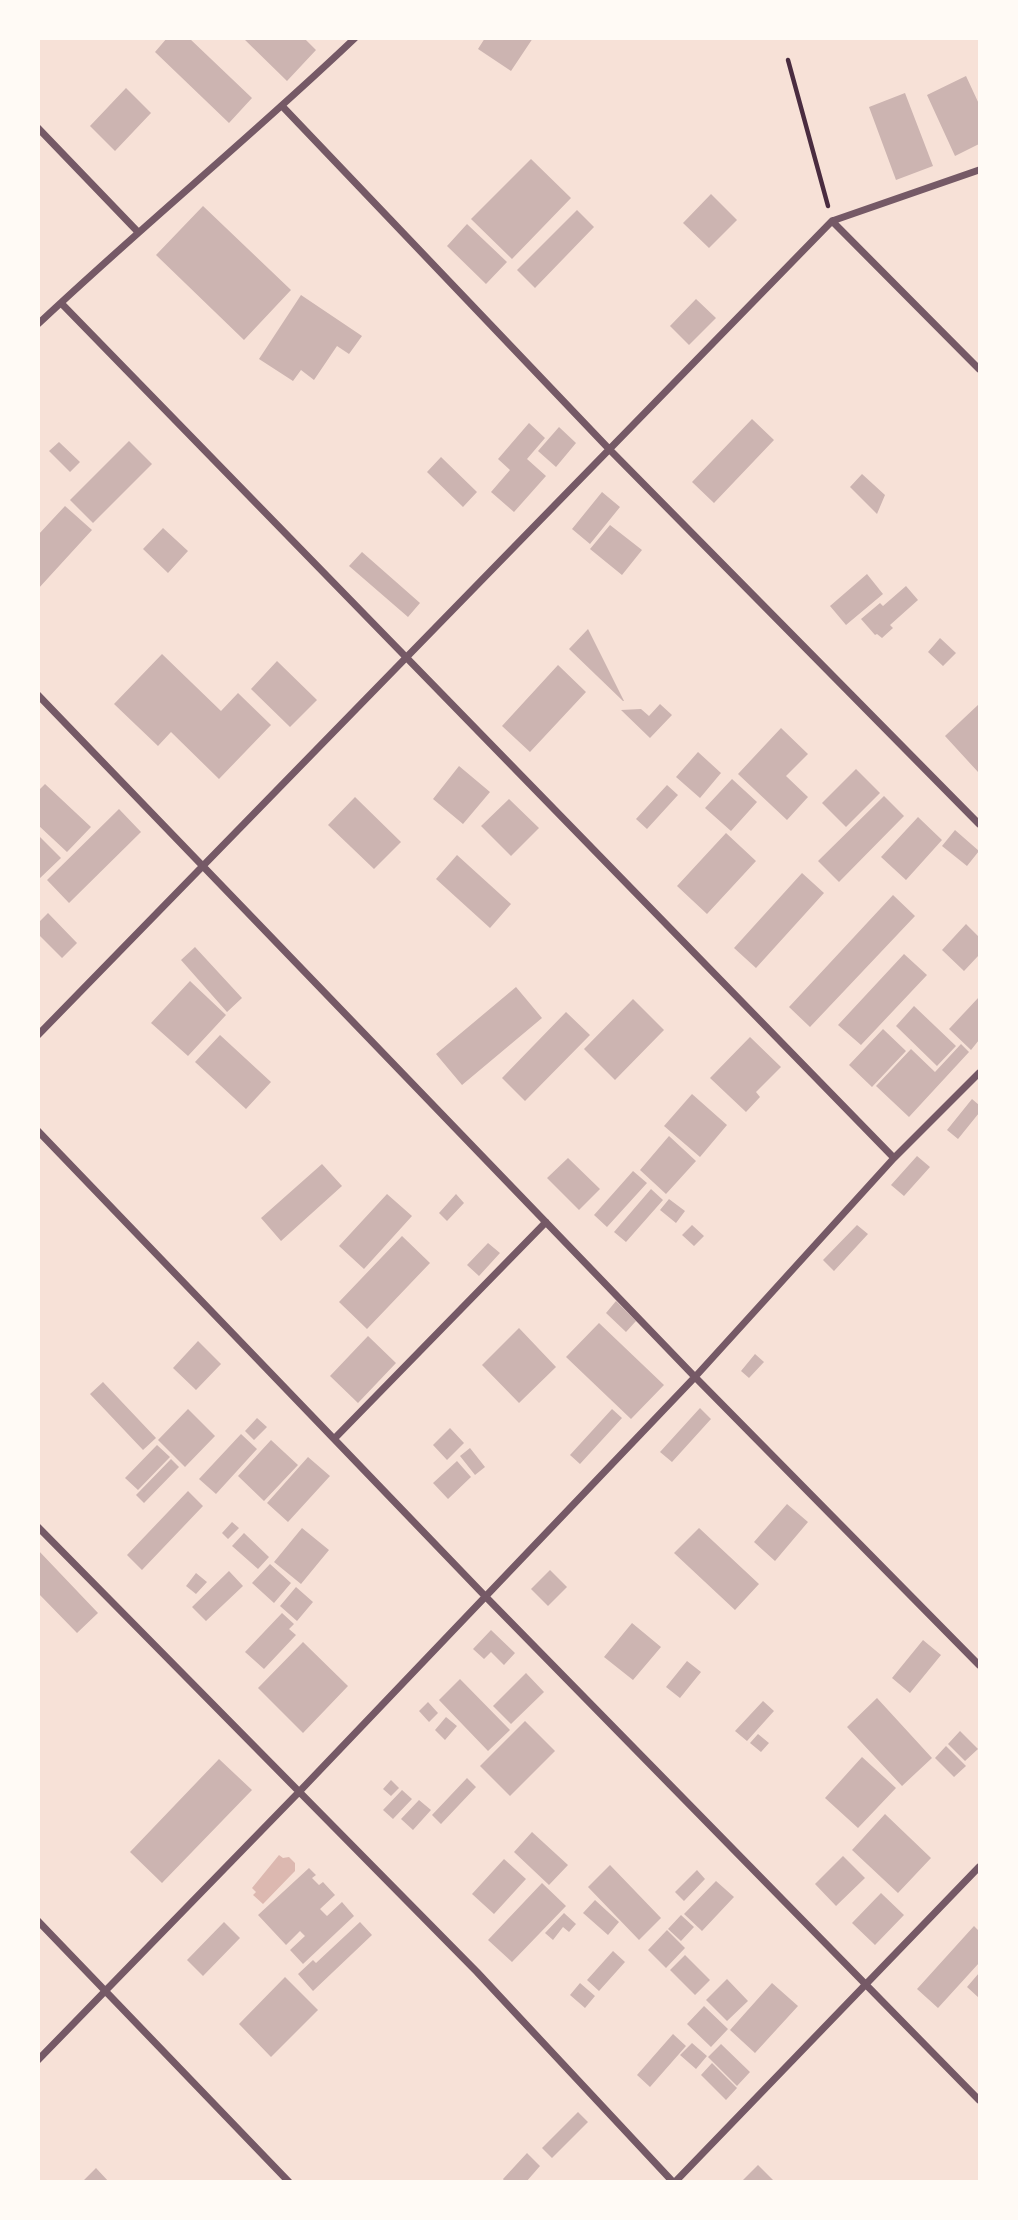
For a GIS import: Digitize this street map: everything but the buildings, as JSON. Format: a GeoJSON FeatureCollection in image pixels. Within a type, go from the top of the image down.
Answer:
{"type":"FeatureCollection","features":[{"type":"Feature","properties":{"kind":"street"},"geometry":{"type":"LineString","coordinates":[[38,324],[138,232],[283,107],[355,38]]}},
{"type":"Feature","properties":{"kind":"street"},"geometry":{"type":"LineString","coordinates":[[283,107],[610,450],[979,824]]}},
{"type":"Feature","properties":{"kind":"street"},"geometry":{"type":"LineString","coordinates":[[38,128],[138,232]]}},
{"type":"Feature","properties":{"kind":"street"},"geometry":{"type":"LineString","coordinates":[[38,1035],[832,221],[979,170]]}},
{"type":"Feature","properties":{"kind":"street"},"geometry":{"type":"LineString","coordinates":[[832,221],[979,369]]}},
{"type":"Feature","properties":{"kind":"street"},"geometry":{"type":"LineString","coordinates":[[61,303],[894,1158]]}},
{"type":"Feature","properties":{"kind":"street"},"geometry":{"type":"LineString","coordinates":[[38,695],[205,865],[695,1377],[979,1665]]}},
{"type":"Feature","properties":{"kind":"street"},"geometry":{"type":"LineString","coordinates":[[38,2060],[298,1793],[695,1377],[894,1158],[979,1073]]}},
{"type":"Feature","properties":{"kind":"street"},"geometry":{"type":"LineString","coordinates":[[38,1130],[485,1596],[979,2100]]}},
{"type":"Feature","properties":{"kind":"street"},"geometry":{"type":"LineString","coordinates":[[334,1439],[546,1222]]}},
{"type":"Feature","properties":{"kind":"street"},"geometry":{"type":"LineString","coordinates":[[38,1527],[477,1972],[674,2182],[979,1867]]}},
{"type":"Feature","properties":{"kind":"street"},"geometry":{"type":"LineString","coordinates":[[38,1921],[289,2182]]}},
{"type":"Feature","properties":{"kind":"path"},"geometry":{"type":"LineString","coordinates":[[788,60],[832,221]]}},
{"type":"Feature","properties":{"kind":"shaded area"},"geometry":{"type":"Polygon","coordinates":[[[279,1855],[283,1858],[289,1857],[295,1863],[295,1871],[263,1904],[253,1895],[256,1892],[252,1888],[279,1855]]]}}]}
